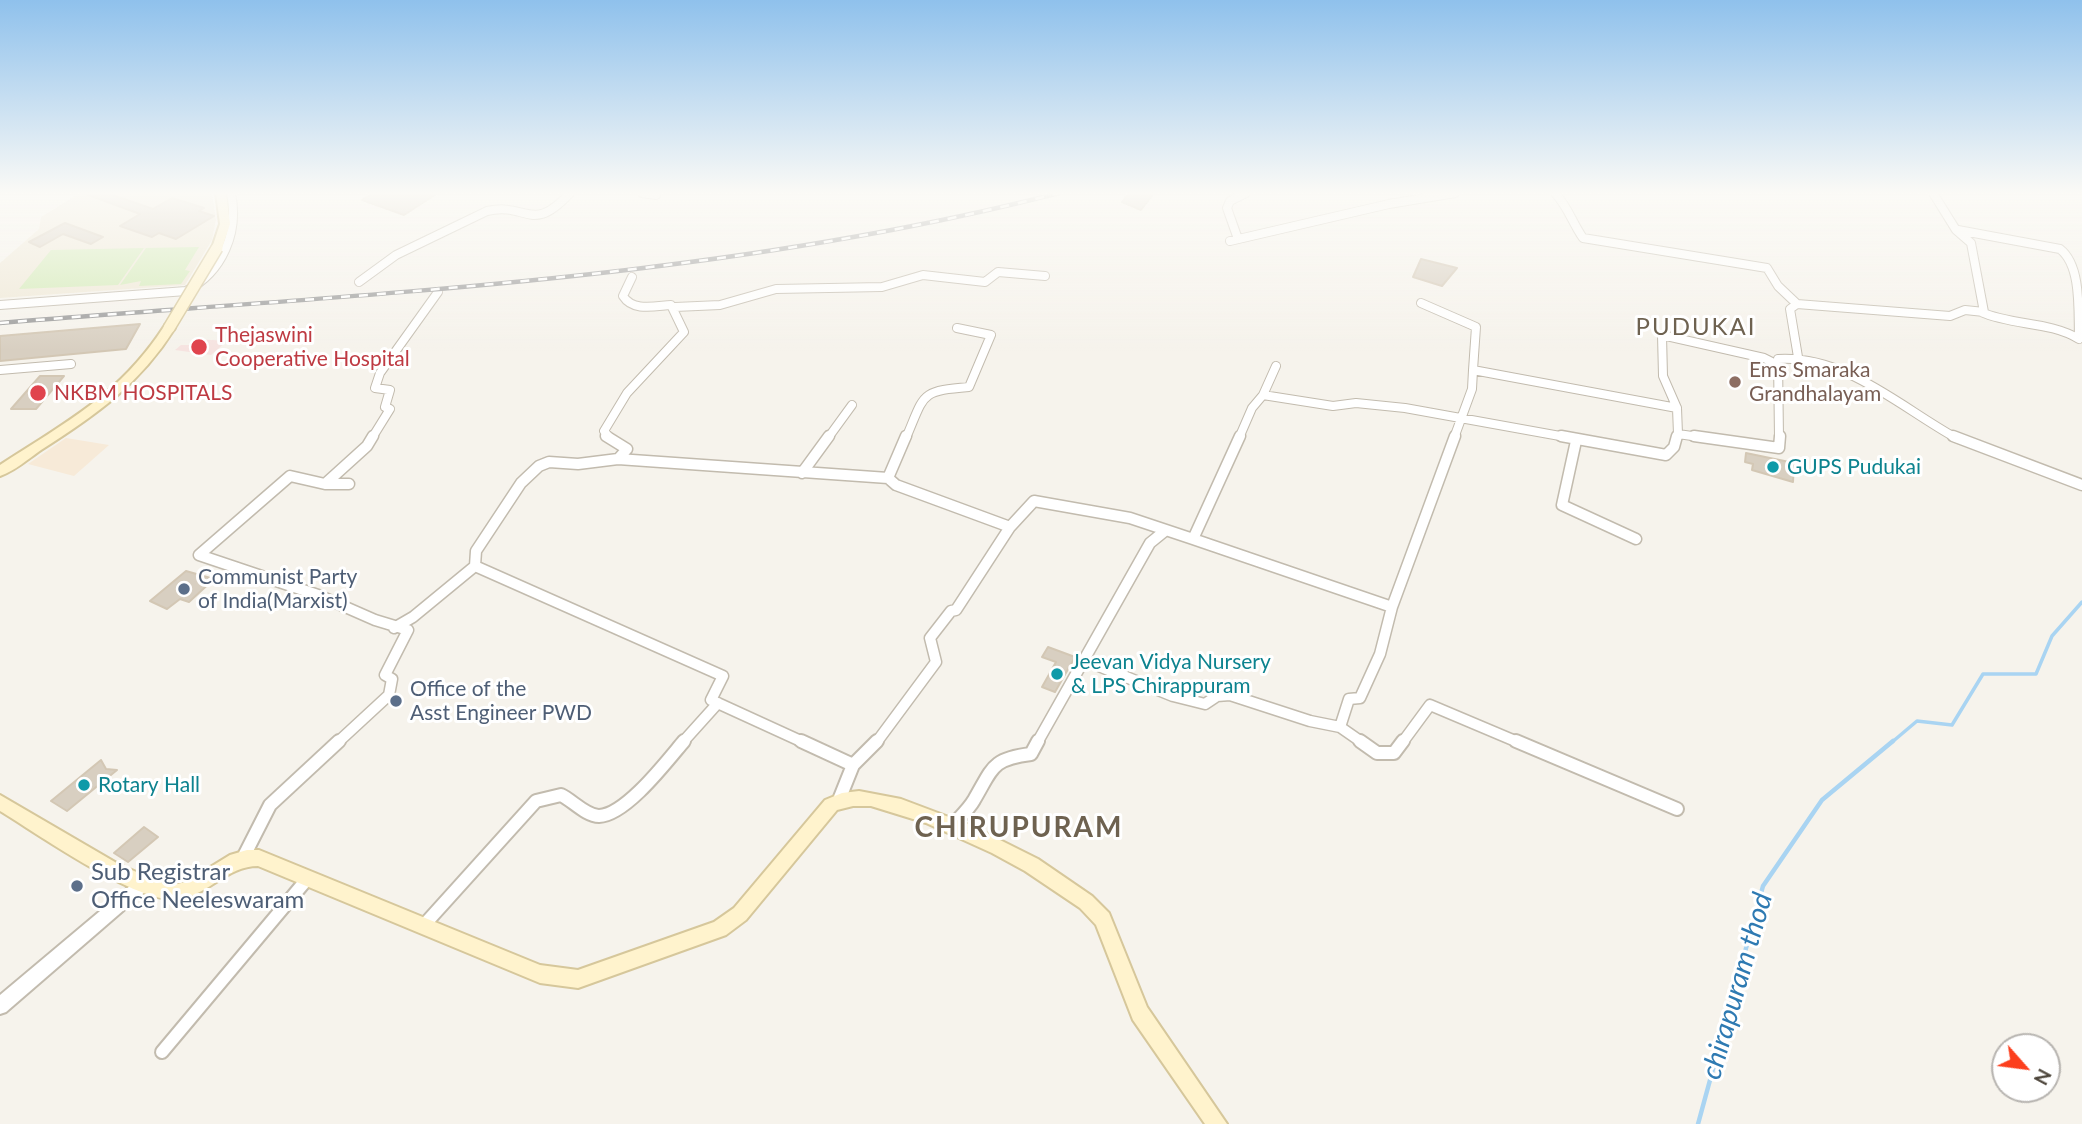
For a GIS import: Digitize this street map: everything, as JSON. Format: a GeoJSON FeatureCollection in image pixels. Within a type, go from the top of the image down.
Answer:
{"type":"FeatureCollection","features":[{"type":"Feature","properties":{"kind":"main road"},"geometry":{"type":"LineString","coordinates":[[0,471],[126,383],[152,357],[217,245]]}},
{"type":"Feature","properties":{"kind":"main road"},"geometry":{"type":"LineString","coordinates":[[0,802],[142,885],[165,892],[178,892],[191,888],[234,860],[259,858],[425,924],[540,974],[578,979],[720,929],[740,914],[824,811],[839,800],[878,800],[951,826],[1041,872],[1093,906],[1103,919],[1140,1013],[1217,1124]]}},
{"type":"Feature","properties":{"kind":"street"},"geometry":{"type":"LineString","coordinates":[[0,305],[186,291],[201,285],[212,271],[225,245]]}},
{"type":"Feature","properties":{"kind":"street"},"geometry":{"type":"LineString","coordinates":[[359,282],[396,255],[416,245]]}},
{"type":"Feature","properties":{"kind":"street"},"geometry":{"type":"LineString","coordinates":[[1634,245],[1690,258],[1767,268],[1779,286],[1797,304]]}},
{"type":"Feature","properties":{"kind":"street"},"geometry":{"type":"LineString","coordinates":[[1972,245],[1984,312],[1981,312]]}},
{"type":"Feature","properties":{"kind":"street"},"geometry":{"type":"LineString","coordinates":[[1798,357],[1790,309],[1797,304],[1950,316],[1965,310],[1981,312],[2000,319],[2056,329],[2080,340],[2076,286],[2068,255],[2060,250],[2036,245]]}},
{"type":"Feature","properties":{"kind":"street"},"geometry":{"type":"LineString","coordinates":[[632,277],[623,296],[631,306],[675,307],[720,304],[776,289],[881,287],[923,275],[961,276],[985,282],[998,272],[1045,276]]}},
{"type":"Feature","properties":{"kind":"street"},"geometry":{"type":"LineString","coordinates":[[325,484],[366,446],[390,409],[385,407],[385,402],[390,390],[375,388],[380,373],[438,292]]}},
{"type":"Feature","properties":{"kind":"street"},"geometry":{"type":"LineString","coordinates":[[1340,727],[1349,699],[1360,698],[1369,683],[1390,627],[1392,607],[1459,417],[1472,389],[1476,327],[1421,303]]}},
{"type":"Feature","properties":{"kind":"street"},"geometry":{"type":"LineString","coordinates":[[618,459],[627,449],[625,445],[606,436],[604,431],[627,393],[681,339],[684,332],[675,307]]}},
{"type":"Feature","properties":{"kind":"street"},"geometry":{"type":"LineString","coordinates":[[888,478],[922,401],[934,390],[969,387],[975,374],[991,335],[957,328]]}},
{"type":"Feature","properties":{"kind":"street"},"geometry":{"type":"LineString","coordinates":[[1263,395],[1333,406],[1356,403],[1459,417],[1576,441],[1666,455],[1674,447],[1678,434],[1677,408],[1663,376],[1662,335],[1764,358],[1778,365]]}},
{"type":"Feature","properties":{"kind":"street"},"geometry":{"type":"LineString","coordinates":[[1678,434],[1779,448],[1781,401],[1778,359],[1812,358],[1867,384],[1913,415],[1958,439],[2082,485]]}},
{"type":"Feature","properties":{"kind":"street"},"geometry":{"type":"LineString","coordinates":[[0,370],[71,364]]}},
{"type":"Feature","properties":{"kind":"street"},"geometry":{"type":"LineString","coordinates":[[1193,539],[1210,507],[1252,408],[1263,395],[1276,366]]}},
{"type":"Feature","properties":{"kind":"street"},"geometry":{"type":"LineString","coordinates":[[1474,370],[1677,408]]}},
{"type":"Feature","properties":{"kind":"street"},"geometry":{"type":"LineString","coordinates":[[802,473],[852,405]]}},
{"type":"Feature","properties":{"kind":"street"},"geometry":{"type":"LineString","coordinates":[[1576,441],[1562,505],[1636,540]]}},
{"type":"Feature","properties":{"kind":"street"},"geometry":{"type":"LineString","coordinates":[[394,629],[413,617],[475,565],[476,551],[521,483],[539,466],[549,462],[578,464],[618,459],[888,478],[897,485],[1010,527]]}},
{"type":"Feature","properties":{"kind":"street"},"geometry":{"type":"LineString","coordinates":[[243,858],[270,805],[389,695],[392,679],[385,675],[408,630],[394,629],[319,596],[199,555],[290,477],[325,484],[349,484]]}},
{"type":"Feature","properties":{"kind":"street"},"geometry":{"type":"LineString","coordinates":[[839,800],[853,765],[871,750],[936,662],[937,657],[930,638],[951,611],[956,610],[974,578],[1006,537],[1010,527],[1034,501],[1130,518],[1392,607]]}},
{"type":"Feature","properties":{"kind":"street"},"geometry":{"type":"LineString","coordinates":[[951,826],[973,802],[988,771],[1005,757],[1031,754],[1150,543],[1166,530]]}},
{"type":"Feature","properties":{"kind":"street"},"geometry":{"type":"LineString","coordinates":[[475,565],[723,676],[711,700],[853,765]]}},
{"type":"Feature","properties":{"kind":"street"},"geometry":{"type":"LineString","coordinates":[[1084,660],[1195,702],[1205,704],[1217,695],[1230,695],[1304,720],[1340,727],[1377,752],[1394,753],[1430,705],[1677,809]]}},
{"type":"Feature","properties":{"kind":"street"},"geometry":{"type":"LineString","coordinates":[[425,924],[536,801],[561,795],[596,816],[609,815],[662,768],[700,719],[718,703]]}},
{"type":"Feature","properties":{"kind":"street"},"geometry":{"type":"LineString","coordinates":[[162,1052],[309,878]]}},
{"type":"Feature","properties":{"kind":"street"},"geometry":{"type":"LineString","coordinates":[[0,1006],[142,885]]}},
{"type":"Feature","properties":{"kind":"shaded area"},"geometry":{"type":"Polygon","coordinates":[[[20,245],[209,245],[185,285],[0,298],[0,263],[20,245]]]}},
{"type":"Feature","properties":{"kind":"shaded area","name":"Thejaswini Cooperative Hospital"},"geometry":{"type":"Polygon","coordinates":[[[197,339],[227,341],[211,355],[175,350],[181,345],[193,345],[197,339]]]}},
{"type":"Feature","properties":{"kind":"shaded area"},"geometry":{"type":"Polygon","coordinates":[[[66,438],[109,445],[74,476],[28,464],[66,438]]]}},
{"type":"Feature","properties":{"kind":"green space"},"geometry":{"type":"Polygon","coordinates":[[[199,247],[185,270],[190,271],[181,284],[139,286],[141,281],[120,285],[146,248],[199,247]]]}},
{"type":"Feature","properties":{"kind":"green space"},"geometry":{"type":"Polygon","coordinates":[[[144,248],[118,285],[19,289],[51,250],[144,248]]]}},
{"type":"Feature","properties":{"kind":"building"},"geometry":{"type":"Polygon","coordinates":[[[1421,259],[1457,268],[1442,286],[1413,277],[1421,259]]]}},
{"type":"Feature","properties":{"kind":"building"},"geometry":{"type":"Polygon","coordinates":[[[140,324],[126,349],[0,361],[0,336],[140,324]]]}},
{"type":"Feature","properties":{"kind":"building","name":"NKBM HOSPITALS"},"geometry":{"type":"Polygon","coordinates":[[[40,376],[64,376],[36,409],[11,409],[40,376]]]}},
{"type":"Feature","properties":{"kind":"building","name":"GUPS Pudukai"},"geometry":{"type":"Polygon","coordinates":[[[1746,453],[1794,463],[1793,482],[1752,470],[1753,464],[1745,462],[1746,453]]]}},
{"type":"Feature","properties":{"kind":"building","name":"Communist Party of India(Marxist)"},"geometry":{"type":"Polygon","coordinates":[[[186,571],[214,579],[189,602],[180,599],[167,609],[150,601],[186,571]]]}},
{"type":"Feature","properties":{"kind":"building","name":"Jeevan Vidya Nursery & LPS Chirappuram"},"geometry":{"type":"Polygon","coordinates":[[[1048,647],[1075,657],[1055,692],[1042,687],[1056,662],[1042,657],[1048,647]]]}},
{"type":"Feature","properties":{"kind":"building","name":"Rotary Hall"},"geometry":{"type":"Polygon","coordinates":[[[101,760],[106,769],[117,770],[67,811],[51,801],[101,760]]]}},
{"type":"Feature","properties":{"kind":"building"},"geometry":{"type":"Polygon","coordinates":[[[144,827],[158,837],[128,862],[114,853],[144,827]]]}},
{"type":"Feature","properties":{"kind":"waterway","name":"chirapuram thod"},"geometry":{"type":"LineString","coordinates":[[1891,743],[1917,721],[1952,725],[1983,674],[2036,674],[2052,636],[2082,602]]}},
{"type":"Feature","properties":{"kind":"waterway","name":"chirapuram thod"},"geometry":{"type":"LineString","coordinates":[[1698,1124],[1763,886],[1822,800],[1893,741]]}},
{"type":"Feature","properties":{"kind":"railway"},"geometry":{"type":"LineString","coordinates":[[0,323],[533,280],[666,265],[801,245]]}},
{"type":"Feature","properties":{"kind":"place","name":"Thejaswini Cooperative Hospital"},"geometry":{"type":"Point","coordinates":[199,347]}},
{"type":"Feature","properties":{"kind":"place","name":"Ems Smaraka Grandhalayam"},"geometry":{"type":"Point","coordinates":[1735,382]}},
{"type":"Feature","properties":{"kind":"place","name":"NKBM HOSPITALS"},"geometry":{"type":"Point","coordinates":[38,393]}},
{"type":"Feature","properties":{"kind":"place","name":"GUPS Pudukai"},"geometry":{"type":"Point","coordinates":[1773,467]}},
{"type":"Feature","properties":{"kind":"place","name":"Communist Party of India(Marxist)"},"geometry":{"type":"Point","coordinates":[184,589]}},
{"type":"Feature","properties":{"kind":"place","name":"Jeevan Vidya Nursery & LPS Chirappuram"},"geometry":{"type":"Point","coordinates":[1057,674]}},
{"type":"Feature","properties":{"kind":"place","name":"Office of the Asst Engineer PWD"},"geometry":{"type":"Point","coordinates":[396,701]}},
{"type":"Feature","properties":{"kind":"place","name":"Rotary Hall"},"geometry":{"type":"Point","coordinates":[84,785]}},
{"type":"Feature","properties":{"kind":"place","name":"Sub Registrar Office Neeleswaram"},"geometry":{"type":"Point","coordinates":[77,886]}},
{"type":"Feature","properties":{"kind":"district","name":"PUDUKAI"},"geometry":{"type":"Point","coordinates":[1696,327]}},
{"type":"Feature","properties":{"kind":"district","name":"CHIRUPURAM"},"geometry":{"type":"Point","coordinates":[1019,828]}}]}
